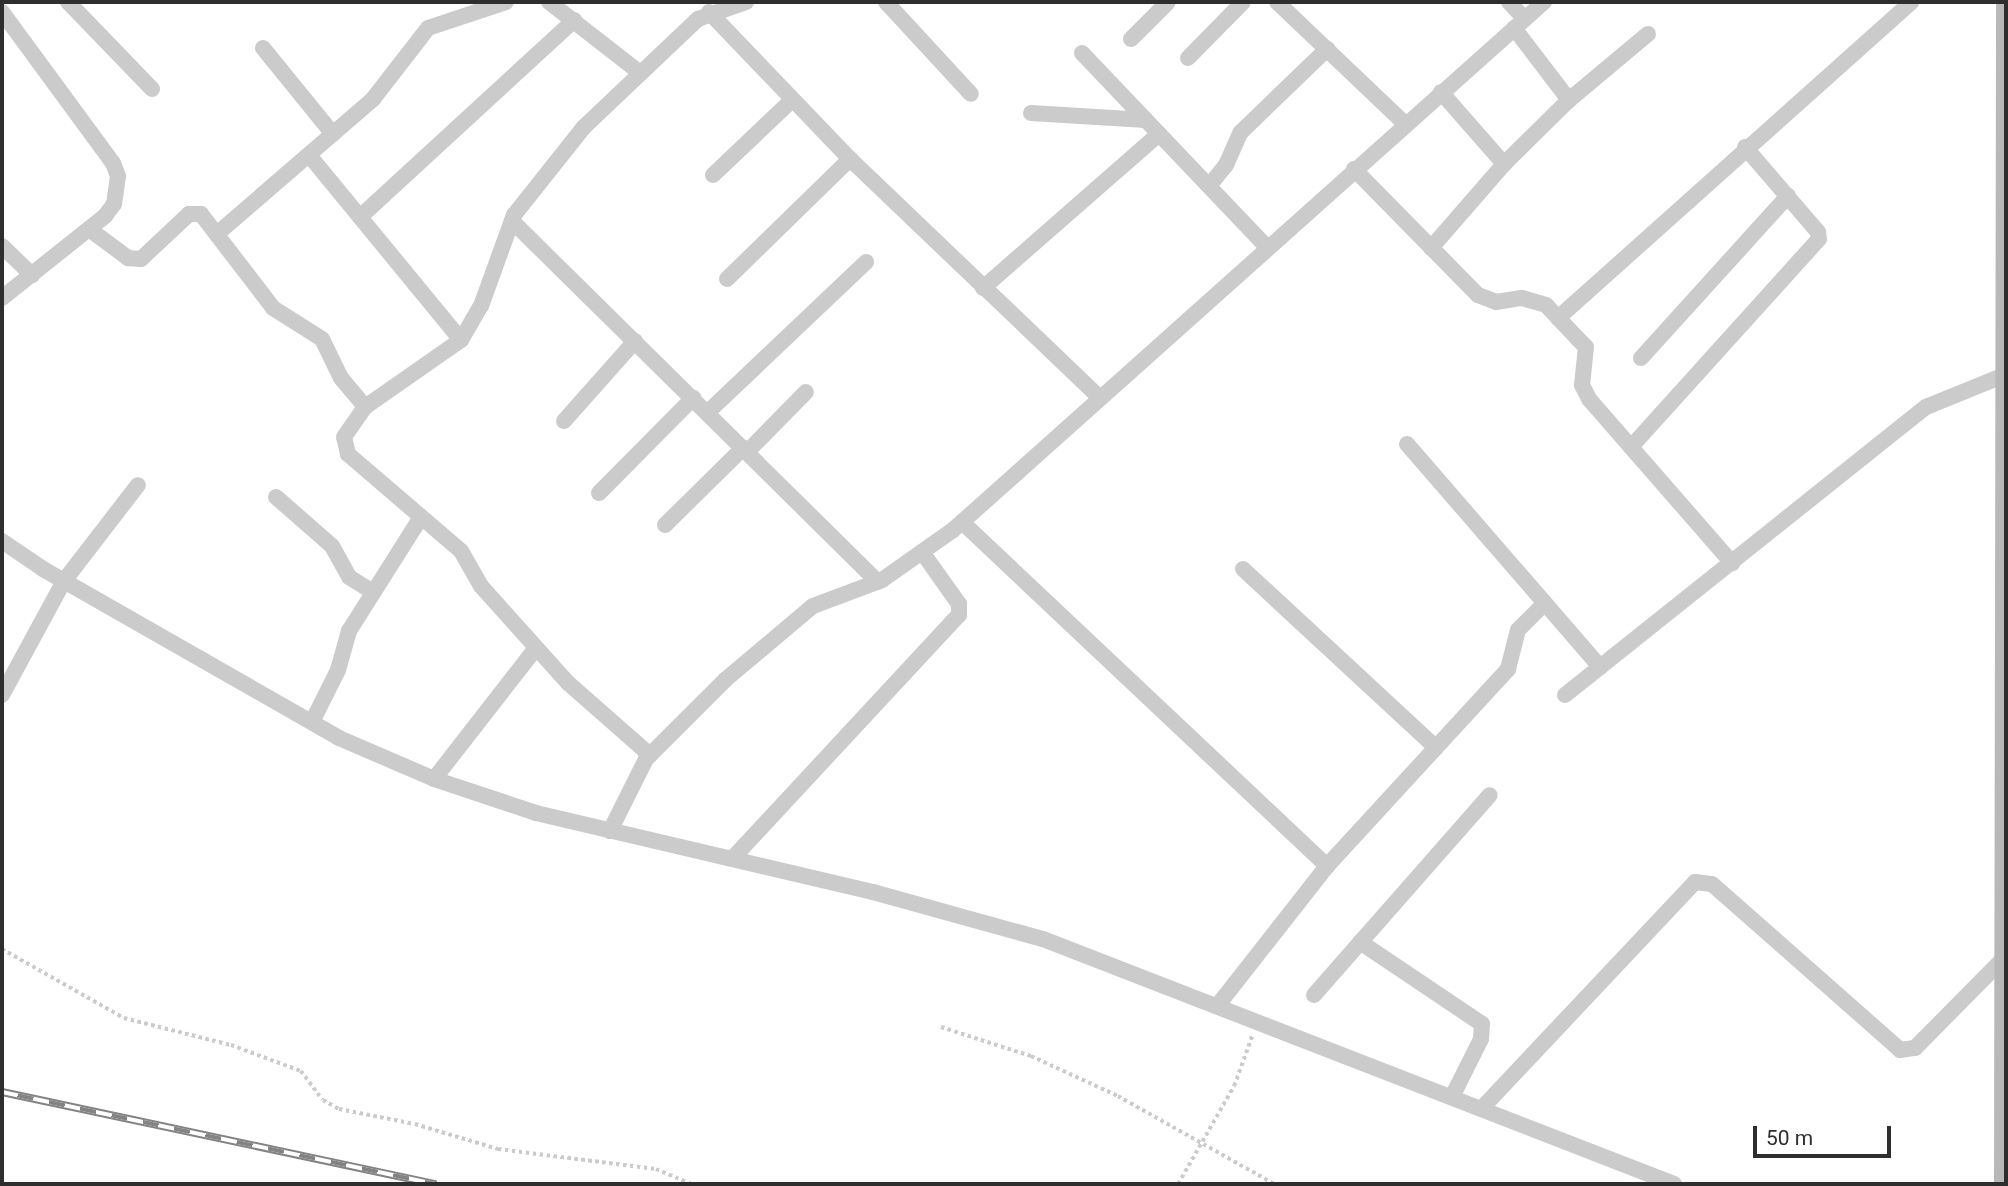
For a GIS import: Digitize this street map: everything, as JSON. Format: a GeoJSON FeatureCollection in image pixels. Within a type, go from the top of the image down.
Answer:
{"type":"FeatureCollection","features":[{"type":"Feature","properties":{"kind":"main road"},"geometry":{"type":"LineString","coordinates":[[2004,1184],[2006,3]]}},
{"type":"Feature","properties":{"kind":"street"},"geometry":{"type":"LineString","coordinates":[[68,2],[152,89]]}},
{"type":"Feature","properties":{"kind":"street"},"geometry":{"type":"LineString","coordinates":[[549,2],[639,72]]}},
{"type":"Feature","properties":{"kind":"street"},"geometry":{"type":"LineString","coordinates":[[650,755],[582,698],[481,586],[461,551],[345,449],[347,430],[365,407],[461,340],[481,306],[512,221],[584,127],[639,72],[709,12],[746,2]]}},
{"type":"Feature","properties":{"kind":"street"},"geometry":{"type":"LineString","coordinates":[[886,2],[971,94]]}},
{"type":"Feature","properties":{"kind":"street"},"geometry":{"type":"LineString","coordinates":[[1131,39],[1168,2]]}},
{"type":"Feature","properties":{"kind":"street"},"geometry":{"type":"LineString","coordinates":[[1188,58],[1243,2]]}},
{"type":"Feature","properties":{"kind":"street"},"geometry":{"type":"LineString","coordinates":[[1277,2],[1405,124]]}},
{"type":"Feature","properties":{"kind":"street"},"geometry":{"type":"LineString","coordinates":[[1509,2],[1519,23],[1569,100]]}},
{"type":"Feature","properties":{"kind":"street"},"geometry":{"type":"LineString","coordinates":[[610,831],[650,755],[725,680],[802,614],[822,601],[878,582],[962,522],[1544,2]]}},
{"type":"Feature","properties":{"kind":"street"},"geometry":{"type":"LineString","coordinates":[[1558,318],[1745,147],[1911,2]]}},
{"type":"Feature","properties":{"kind":"street"},"geometry":{"type":"LineString","coordinates":[[218,233],[373,99],[428,28],[499,3]]}},
{"type":"Feature","properties":{"kind":"street"},"geometry":{"type":"LineString","coordinates":[[2,12],[113,163],[118,176],[114,204],[89,229],[2,298]]}},
{"type":"Feature","properties":{"kind":"street"},"geometry":{"type":"LineString","coordinates":[[709,12],[791,101],[1099,397]]}},
{"type":"Feature","properties":{"kind":"street"},"geometry":{"type":"LineString","coordinates":[[360,217],[574,20]]}},
{"type":"Feature","properties":{"kind":"street"},"geometry":{"type":"LineString","coordinates":[[1431,248],[1504,164],[1569,100],[1648,34]]}},
{"type":"Feature","properties":{"kind":"street"},"geometry":{"type":"LineString","coordinates":[[263,48],[333,134]]}},
{"type":"Feature","properties":{"kind":"street"},"geometry":{"type":"LineString","coordinates":[[1209,186],[1226,165],[1241,132],[1327,49]]}},
{"type":"Feature","properties":{"kind":"street"},"geometry":{"type":"LineString","coordinates":[[1082,53],[1267,247]]}},
{"type":"Feature","properties":{"kind":"street"},"geometry":{"type":"LineString","coordinates":[[1441,92],[1504,164]]}},
{"type":"Feature","properties":{"kind":"street"},"geometry":{"type":"LineString","coordinates":[[713,175],[791,101]]}},
{"type":"Feature","properties":{"kind":"street"},"geometry":{"type":"LineString","coordinates":[[1031,113],[1146,120]]}},
{"type":"Feature","properties":{"kind":"street"},"geometry":{"type":"LineString","coordinates":[[983,288],[1159,134]]}},
{"type":"Feature","properties":{"kind":"street"},"geometry":{"type":"LineString","coordinates":[[1631,447],[1815,245],[1818,232],[1745,147]]}},
{"type":"Feature","properties":{"kind":"street"},"geometry":{"type":"LineString","coordinates":[[309,155],[461,340]]}},
{"type":"Feature","properties":{"kind":"street"},"geometry":{"type":"LineString","coordinates":[[727,279],[850,159]]}},
{"type":"Feature","properties":{"kind":"street"},"geometry":{"type":"LineString","coordinates":[[1354,170],[1478,295],[1496,302],[1533,300],[1558,318],[1586,347],[1582,385],[1589,399],[1732,563]]}},
{"type":"Feature","properties":{"kind":"street"},"geometry":{"type":"LineString","coordinates":[[1642,358],[1788,196]]}},
{"type":"Feature","properties":{"kind":"street"},"geometry":{"type":"LineString","coordinates":[[89,229],[135,260],[147,255],[193,213],[201,214],[273,308],[322,339],[341,379],[365,407]]}},
{"type":"Feature","properties":{"kind":"street"},"geometry":{"type":"LineString","coordinates":[[512,221],[878,582]]}},
{"type":"Feature","properties":{"kind":"street"},"geometry":{"type":"LineString","coordinates":[[2,246],[32,275]]}},
{"type":"Feature","properties":{"kind":"street"},"geometry":{"type":"LineString","coordinates":[[708,412],[866,262]]}},
{"type":"Feature","properties":{"kind":"street"},"geometry":{"type":"LineString","coordinates":[[564,421],[635,341]]}},
{"type":"Feature","properties":{"kind":"street"},"geometry":{"type":"LineString","coordinates":[[1565,695],[1926,407],[2006,375]]}},
{"type":"Feature","properties":{"kind":"street"},"geometry":{"type":"LineString","coordinates":[[665,525],[806,392]]}},
{"type":"Feature","properties":{"kind":"street"},"geometry":{"type":"LineString","coordinates":[[600,493],[693,398]]}},
{"type":"Feature","properties":{"kind":"street"},"geometry":{"type":"LineString","coordinates":[[1408,444],[1600,667]]}},
{"type":"Feature","properties":{"kind":"street"},"geometry":{"type":"LineString","coordinates":[[2,695],[64,581],[138,485]]}},
{"type":"Feature","properties":{"kind":"street"},"geometry":{"type":"LineString","coordinates":[[276,497],[332,546],[349,577],[371,591]]}},
{"type":"Feature","properties":{"kind":"street"},"geometry":{"type":"LineString","coordinates":[[312,722],[338,670],[345,638],[371,591],[421,517]]}},
{"type":"Feature","properties":{"kind":"street"},"geometry":{"type":"LineString","coordinates":[[962,522],[1327,866]]}},
{"type":"Feature","properties":{"kind":"street"},"geometry":{"type":"LineString","coordinates":[[2,541],[64,581],[359,748],[433,779],[536,813],[732,859],[1042,939],[1453,1095],[1674,1184]]}},
{"type":"Feature","properties":{"kind":"street"},"geometry":{"type":"LineString","coordinates":[[732,859],[959,615],[959,604],[922,552]]}},
{"type":"Feature","properties":{"kind":"street"},"geometry":{"type":"LineString","coordinates":[[1243,569],[1436,747]]}},
{"type":"Feature","properties":{"kind":"street"},"geometry":{"type":"LineString","coordinates":[[1218,1005],[1327,866],[1508,669],[1518,630],[1545,603]]}},
{"type":"Feature","properties":{"kind":"street"},"geometry":{"type":"LineString","coordinates":[[433,779],[536,648]]}},
{"type":"Feature","properties":{"kind":"street"},"geometry":{"type":"LineString","coordinates":[[1314,995],[1490,795]]}},
{"type":"Feature","properties":{"kind":"street"},"geometry":{"type":"LineString","coordinates":[[1483,1107],[1695,882],[1712,884],[1900,1050],[1914,1048],[2005,951]]}},
{"type":"Feature","properties":{"kind":"street"},"geometry":{"type":"LineString","coordinates":[[1360,942],[1482,1024],[1481,1039],[1453,1095]]}},
{"type":"Feature","properties":{"kind":"path"},"geometry":{"type":"LineString","coordinates":[[2,949],[124,1018],[231,1045],[301,1071],[323,1100],[339,1110],[415,1124],[498,1149],[647,1168],[691,1184]]}},
{"type":"Feature","properties":{"kind":"path"},"geometry":{"type":"LineString","coordinates":[[1178,1184],[1202,1148],[1234,1086],[1258,1021]]}},
{"type":"Feature","properties":{"kind":"path"},"geometry":{"type":"LineString","coordinates":[[941,1027],[1031,1056],[1118,1096],[1202,1148],[1240,1161],[1274,1184]]}},
{"type":"Feature","properties":{"kind":"railway"},"geometry":{"type":"LineString","coordinates":[[2,1092],[436,1184]]}}]}
